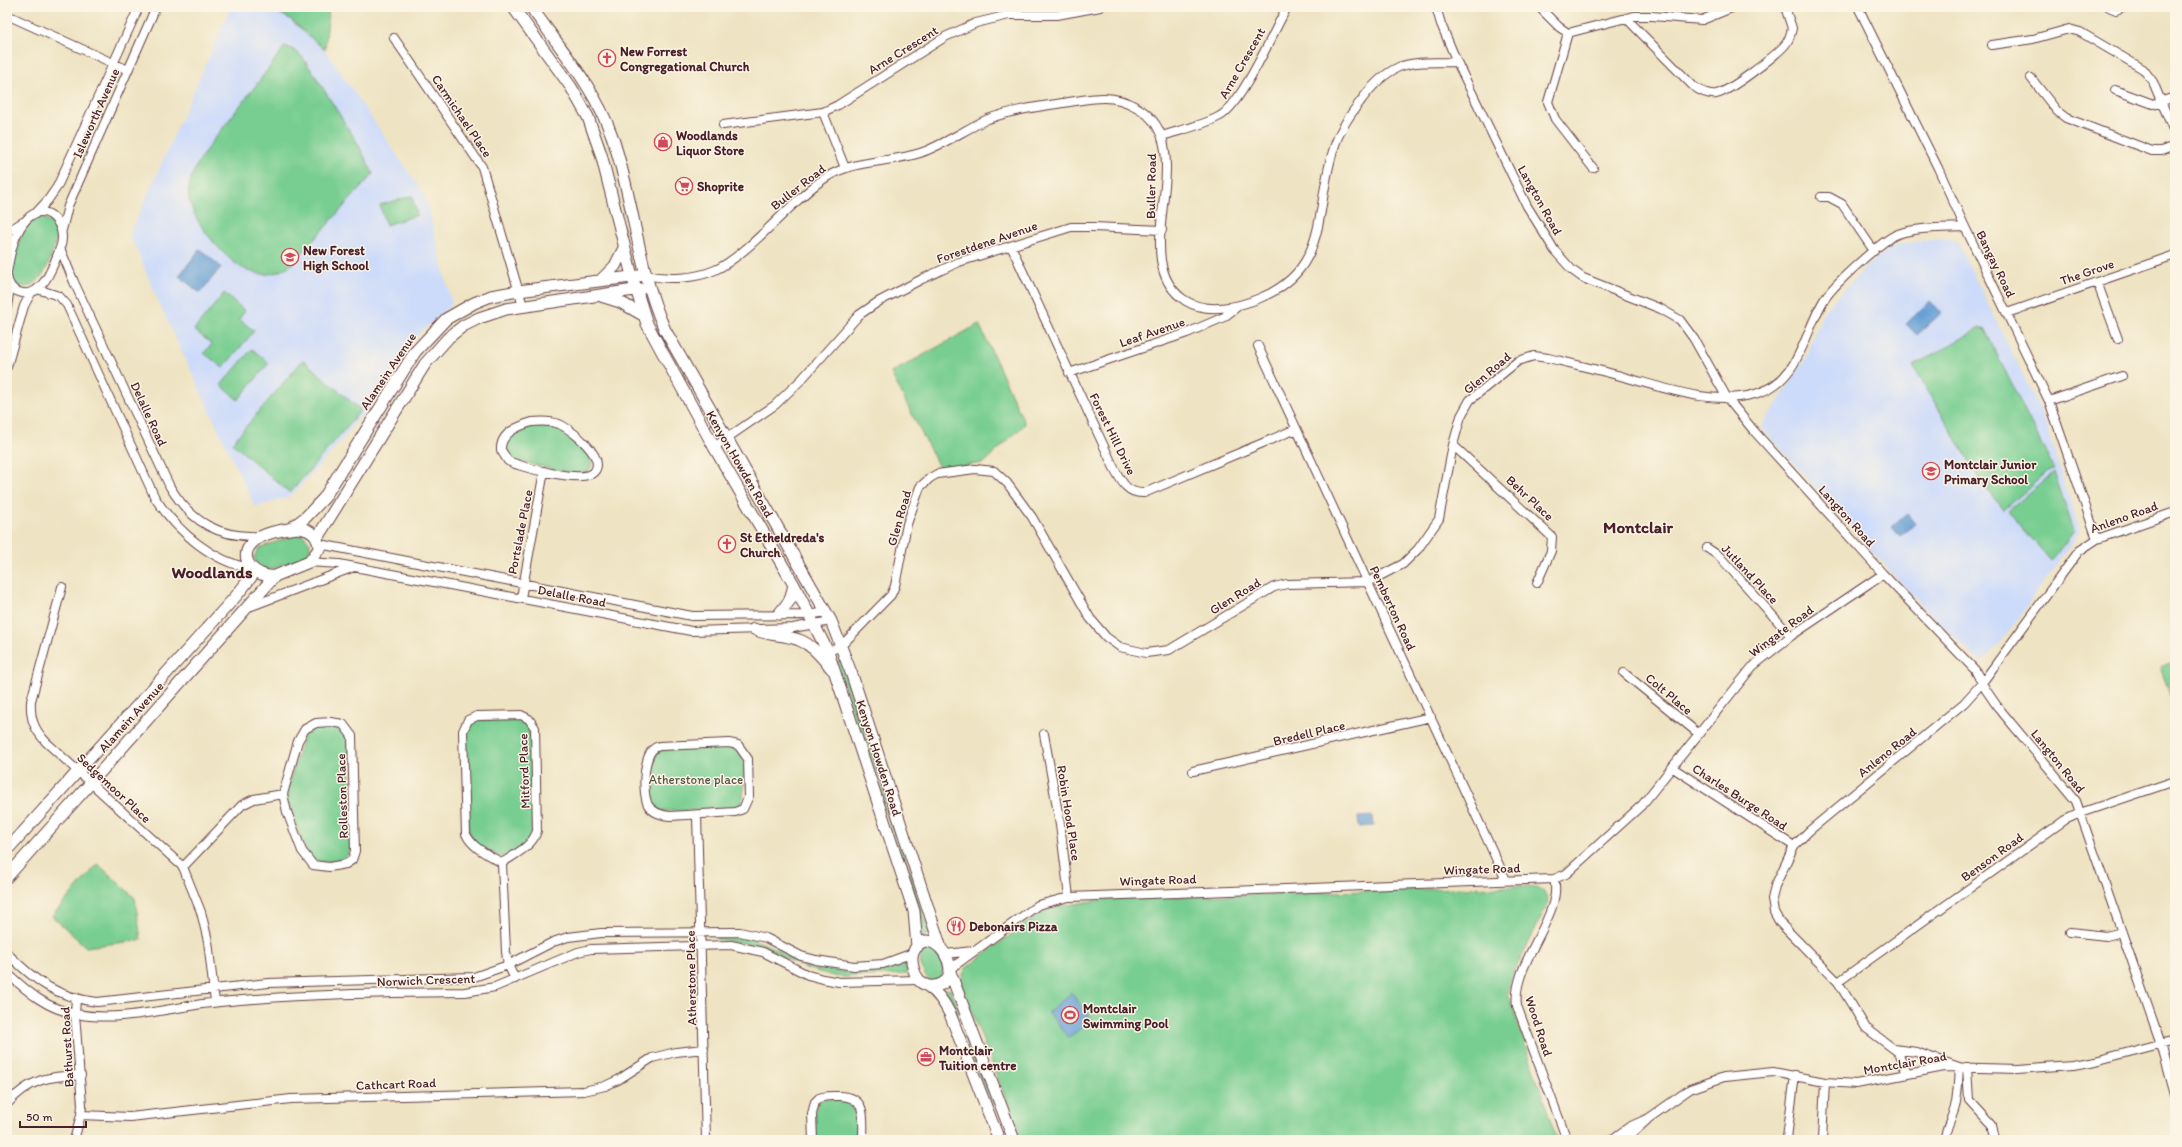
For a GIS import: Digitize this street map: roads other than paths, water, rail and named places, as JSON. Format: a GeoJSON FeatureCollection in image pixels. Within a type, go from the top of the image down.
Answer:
{"type":"FeatureCollection","features":[{"type":"Feature","properties":{"kind":"street"},"geometry":{"type":"LineString","coordinates":[[10,7],[7,14],[128,70]]}},
{"type":"Feature","properties":{"kind":"street","name":"Isleworth Avenue"},"geometry":{"type":"LineString","coordinates":[[7,232],[35,214],[58,187],[139,7]]}},
{"type":"Feature","properties":{"kind":"street","name":"Isleworth Avenue"},"geometry":{"type":"LineString","coordinates":[[60,248],[63,236],[62,230],[68,206],[156,7]]}},
{"type":"Feature","properties":{"kind":"street","name":"Kenyon Howden Road"},"geometry":{"type":"LineString","coordinates":[[513,7],[571,87],[588,117],[601,154],[624,248],[644,315],[714,447],[794,585],[812,620],[823,653],[835,672],[914,911],[915,950]]}},
{"type":"Feature","properties":{"kind":"street","name":"Kenyon Howden Road"},"geometry":{"type":"LineString","coordinates":[[531,7],[587,86],[605,119],[618,157],[646,275],[665,330],[828,616],[841,646],[940,945]]}},
{"type":"Feature","properties":{"kind":"street","name":"Arne Crescent"},"geometry":{"type":"LineString","coordinates":[[723,125],[823,112],[838,105],[945,37],[976,23],[1009,15],[1057,15],[1100,7]]}},
{"type":"Feature","properties":{"kind":"street","name":"Arne Crescent"},"geometry":{"type":"LineString","coordinates":[[1162,136],[1211,120],[1227,111],[1239,95],[1287,7]]}},
{"type":"Feature","properties":{"kind":"street","name":"Langton Road"},"geometry":{"type":"LineString","coordinates":[[1436,7],[1441,24],[1458,62],[1530,213],[1555,251],[1572,270],[1583,278],[1661,309],[1680,320],[1694,339],[1727,398],[1754,431],[1883,574],[1975,670],[1997,706],[2071,794],[2080,813],[2162,1044],[2175,1095]]}},
{"type":"Feature","properties":{"kind":"street"},"geometry":{"type":"LineString","coordinates":[[1539,7],[1559,27],[1568,33],[1626,18],[1652,16],[1702,20],[1734,7]]}},
{"type":"Feature","properties":{"kind":"street"},"geometry":{"type":"LineString","coordinates":[[1626,18],[1693,86],[1706,93],[1716,94],[1723,92],[1743,78],[1786,44],[1792,28],[1785,7]]}},
{"type":"Feature","properties":{"kind":"street","name":"Bangay Road"},"geometry":{"type":"LineString","coordinates":[[1858,7],[1938,168],[1965,228],[2050,401],[2097,539]]}},
{"type":"Feature","properties":{"kind":"street"},"geometry":{"type":"LineString","coordinates":[[2109,7],[2116,10],[2123,7]]}},
{"type":"Feature","properties":{"kind":"street"},"geometry":{"type":"LineString","coordinates":[[1992,45],[2033,39],[2070,29],[2075,30],[2140,67],[2153,82],[2175,134]]}},
{"type":"Feature","properties":{"kind":"street"},"geometry":{"type":"LineString","coordinates":[[1568,33],[1548,97],[1548,106],[1575,147],[1593,168]]}},
{"type":"Feature","properties":{"kind":"street","name":"Carmichael Place"},"geometry":{"type":"LineString","coordinates":[[394,38],[482,167],[523,306]]}},
{"type":"Feature","properties":{"kind":"street","name":"Buller Road"},"geometry":{"type":"LineString","coordinates":[[646,275],[663,279],[707,273],[722,266],[816,185],[845,168],[920,152],[977,124],[1003,114],[1090,99],[1113,98],[1135,106],[1153,120],[1162,136],[1166,176],[1160,256],[1162,267],[1170,285],[1189,303],[1204,307],[1238,306],[1280,289],[1291,281],[1304,265],[1317,232],[1333,149],[1344,126],[1372,87],[1389,72],[1408,65],[1458,62]]}},
{"type":"Feature","properties":{"kind":"street"},"geometry":{"type":"LineString","coordinates":[[2031,78],[2057,111],[2076,123],[2152,151],[2161,151],[2175,146]]}},
{"type":"Feature","properties":{"kind":"street"},"geometry":{"type":"LineString","coordinates":[[2115,90],[2149,103],[2161,102],[2175,97]]}},
{"type":"Feature","properties":{"kind":"street"},"geometry":{"type":"LineString","coordinates":[[823,112],[845,168]]}},
{"type":"Feature","properties":{"kind":"street"},"geometry":{"type":"LineString","coordinates":[[1821,197],[1829,197],[1842,204],[1874,251]]}},
{"type":"Feature","properties":{"kind":"street"},"geometry":{"type":"LineString","coordinates":[[35,214],[46,213],[51,215],[55,218],[62,230]]}},
{"type":"Feature","properties":{"kind":"street"},"geometry":{"type":"LineString","coordinates":[[7,272],[18,233],[26,220]]}},
{"type":"Feature","properties":{"kind":"street","name":"Forestdene Avenue"},"geometry":{"type":"LineString","coordinates":[[714,447],[727,440],[788,392],[849,326],[873,305],[959,262],[1071,228],[1162,230]]}},
{"type":"Feature","properties":{"kind":"street","name":"Glen Road"},"geometry":{"type":"LineString","coordinates":[[823,653],[841,646],[893,591],[908,524],[920,487],[930,478],[948,473],[986,469],[999,474],[1027,508],[1090,618],[1114,643],[1132,651],[1146,653],[1170,650],[1260,595],[1280,585],[1368,582],[1403,564],[1418,549],[1436,525],[1442,509],[1453,446],[1461,416],[1470,400],[1510,366],[1525,358],[1548,358],[1685,394],[1727,398],[1755,394],[1769,389],[1790,371],[1798,359],[1820,308],[1828,294],[1874,251],[1896,234],[1909,230],[1965,228]]}},
{"type":"Feature","properties":{"kind":"street","name":"Forest Hill Drive"},"geometry":{"type":"LineString","coordinates":[[1011,246],[1069,373],[1120,479],[1125,486],[1137,494],[1144,493],[1296,429]]}},
{"type":"Feature","properties":{"kind":"street"},"geometry":{"type":"LineString","coordinates":[[7,367],[24,306],[34,291],[46,278],[60,248]]}},
{"type":"Feature","properties":{"kind":"street","name":"Delalle Road"},"geometry":{"type":"LineString","coordinates":[[60,248],[77,290],[179,502],[188,512],[208,527],[228,534],[245,537],[265,536]]}},
{"type":"Feature","properties":{"kind":"street"},"geometry":{"type":"LineString","coordinates":[[601,280],[615,266],[624,248]]}},
{"type":"Feature","properties":{"kind":"street","name":"The Grove"},"geometry":{"type":"LineString","coordinates":[[2007,313],[2175,255]]}},
{"type":"Feature","properties":{"kind":"street","name":"Alamein Avenue"},"geometry":{"type":"LineString","coordinates":[[290,529],[306,517],[324,498],[408,362],[436,328],[446,319],[474,303],[491,296],[518,291],[646,275]]}},
{"type":"Feature","properties":{"kind":"street"},"geometry":{"type":"LineString","coordinates":[[7,276],[7,307]]}},
{"type":"Feature","properties":{"kind":"street","name":"Buller Road"},"geometry":{"type":"LineString","coordinates":[[650,288],[663,279]]}},
{"type":"Feature","properties":{"kind":"street"},"geometry":{"type":"LineString","coordinates":[[8,282],[20,293],[34,291],[58,296],[66,305],[156,498],[178,528],[206,550],[238,566],[268,577],[275,576],[309,562],[317,554],[318,541],[313,534],[304,529],[290,529],[255,540],[248,549],[248,559],[254,571]]}},
{"type":"Feature","properties":{"kind":"street"},"geometry":{"type":"LineString","coordinates":[[2097,282],[2118,339]]}},
{"type":"Feature","properties":{"kind":"street","name":"Alamein Avenue"},"geometry":{"type":"LineString","coordinates":[[318,541],[425,364],[437,349],[462,326],[479,318],[523,306],[650,288]]}},
{"type":"Feature","properties":{"kind":"street"},"geometry":{"type":"LineString","coordinates":[[599,295],[620,302],[644,315]]}},
{"type":"Feature","properties":{"kind":"street","name":"Leaf Avenue"},"geometry":{"type":"LineString","coordinates":[[1069,373],[1187,332],[1224,317],[1238,306]]}},
{"type":"Feature","properties":{"kind":"street","name":"Pemberton Road"},"geometry":{"type":"LineString","coordinates":[[1258,346],[1506,880]]}},
{"type":"Feature","properties":{"kind":"street"},"geometry":{"type":"LineString","coordinates":[[2050,401],[2122,376]]}},
{"type":"Feature","properties":{"kind":"street"},"geometry":{"type":"LineString","coordinates":[[532,422],[549,422],[559,424],[579,437],[597,463],[593,473],[581,477],[544,470],[508,461],[500,450],[500,446],[506,436],[518,427],[532,422]]}},
{"type":"Feature","properties":{"kind":"street","name":"Behr Place"},"geometry":{"type":"LineString","coordinates":[[1453,446],[1552,537],[1551,551],[1536,583]]}},
{"type":"Feature","properties":{"kind":"street","name":"Portslade Place"},"geometry":{"type":"LineString","coordinates":[[521,598],[544,470]]}},
{"type":"Feature","properties":{"kind":"street","name":"Anleno Road"},"geometry":{"type":"LineString","coordinates":[[1907,1074],[1901,1056],[1893,1048],[1866,1028],[1838,982],[1788,932],[1774,912],[1772,899],[1775,886],[1794,846],[1822,821],[1944,722],[1982,683],[2074,556],[2097,539],[2175,512]]}},
{"type":"Feature","properties":{"kind":"street","name":"Delalle Road"},"geometry":{"type":"LineString","coordinates":[[318,541],[523,584],[692,616],[779,614],[812,620]]}},
{"type":"Feature","properties":{"kind":"street","name":"Jutland Place"},"geometry":{"type":"LineString","coordinates":[[1707,548],[1719,556],[1791,636]]}},
{"type":"Feature","properties":{"kind":"street","name":"Delalle Road"},"geometry":{"type":"LineString","coordinates":[[309,562],[355,566],[691,631],[754,629],[828,616]]}},
{"type":"Feature","properties":{"kind":"street"},"geometry":{"type":"LineString","coordinates":[[248,607],[355,566]]}},
{"type":"Feature","properties":{"kind":"street","name":"Alamein Avenue"},"geometry":{"type":"LineString","coordinates":[[7,850],[206,629],[254,571]]}},
{"type":"Feature","properties":{"kind":"street","name":"Wingate Road"},"geometry":{"type":"LineString","coordinates":[[950,971],[974,951],[1038,905],[1069,897],[1554,879],[1575,867],[1633,814],[1673,768],[1753,666],[1791,636],[1883,574]]}},
{"type":"Feature","properties":{"kind":"street","name":"Alamein Avenue"},"geometry":{"type":"LineString","coordinates":[[7,877],[219,641],[275,576]]}},
{"type":"Feature","properties":{"kind":"street"},"geometry":{"type":"LineString","coordinates":[[779,614],[790,600],[794,585]]}},
{"type":"Feature","properties":{"kind":"street","name":"Sedgemoor Place"},"geometry":{"type":"LineString","coordinates":[[62,587],[31,701],[30,713],[32,723],[37,732],[183,867],[201,912],[207,934],[215,1002]]}},
{"type":"Feature","properties":{"kind":"street"},"geometry":{"type":"LineString","coordinates":[[206,629],[219,641]]}},
{"type":"Feature","properties":{"kind":"street"},"geometry":{"type":"LineString","coordinates":[[754,629],[765,634],[800,640],[823,653]]}},
{"type":"Feature","properties":{"kind":"street","name":"Colt Place"},"geometry":{"type":"LineString","coordinates":[[1624,673],[1699,734]]}},
{"type":"Feature","properties":{"kind":"street","name":"Mitford Place"},"geometry":{"type":"LineString","coordinates":[[521,715],[530,719],[535,728],[537,831],[535,838],[526,847],[502,863],[472,844],[466,834],[463,731],[468,720],[477,716],[521,715]]}},
{"type":"Feature","properties":{"kind":"street","name":"Bredell Place"},"geometry":{"type":"LineString","coordinates":[[1193,771],[1431,717]]}},
{"type":"Feature","properties":{"kind":"street","name":"Rolleston Place"},"geometry":{"type":"LineString","coordinates":[[331,722],[338,722],[347,727],[352,736],[353,747],[356,844],[354,857],[349,862],[341,866],[318,867],[309,862],[297,839],[283,794],[298,741],[305,729],[316,723],[331,722]]}},
{"type":"Feature","properties":{"kind":"street","name":"Robin Hood Place"},"geometry":{"type":"LineString","coordinates":[[1044,734],[1060,824],[1069,897]]}},
{"type":"Feature","properties":{"kind":"street"},"geometry":{"type":"LineString","coordinates":[[729,743],[738,745],[748,759],[749,796],[746,805],[740,811],[697,815],[662,815],[652,809],[648,804],[646,795],[645,764],[648,755],[654,748],[660,746],[729,743]]}},
{"type":"Feature","properties":{"kind":"street","name":"Charles Burge Road"},"geometry":{"type":"LineString","coordinates":[[1673,768],[1794,846]]}},
{"type":"Feature","properties":{"kind":"street","name":"Benson Road"},"geometry":{"type":"LineString","coordinates":[[1838,982],[2065,820],[2080,813],[2175,781]]}},
{"type":"Feature","properties":{"kind":"street"},"geometry":{"type":"LineString","coordinates":[[183,867],[242,805],[254,799],[283,794]]}},
{"type":"Feature","properties":{"kind":"street","name":"Atherstone Place"},"geometry":{"type":"LineString","coordinates":[[697,815],[702,932],[706,1140]]}},
{"type":"Feature","properties":{"kind":"street"},"geometry":{"type":"LineString","coordinates":[[502,863],[504,930],[508,965],[515,979]]}},
{"type":"Feature","properties":{"kind":"street","name":"Wood Road"},"geometry":{"type":"LineString","coordinates":[[1554,879],[1556,887],[1553,902],[1520,977],[1516,995],[1517,1006],[1566,1139]]}},
{"type":"Feature","properties":{"kind":"street","name":"Norwich Crescent"},"geometry":{"type":"LineString","coordinates":[[7,953],[49,988],[76,999],[97,1002],[214,987],[312,981],[474,977],[508,965],[553,942],[585,934],[740,932],[754,934],[802,956],[837,965],[874,966],[915,950]]}},
{"type":"Feature","properties":{"kind":"street"},"geometry":{"type":"LineString","coordinates":[[2070,932],[2106,936],[2122,932]]}},
{"type":"Feature","properties":{"kind":"street"},"geometry":{"type":"LineString","coordinates":[[999,1140],[946,1006],[929,986],[918,980],[912,962],[915,950],[929,942],[940,945],[946,954],[950,971],[1014,1140]]}},
{"type":"Feature","properties":{"kind":"street","name":"Norwich Crescent"},"geometry":{"type":"LineString","coordinates":[[7,973],[40,1001],[56,1009],[75,1014],[108,1017],[215,1002],[313,995],[476,991],[515,979],[578,952],[591,949],[731,945],[764,952],[808,975],[839,982],[918,980]]}},
{"type":"Feature","properties":{"kind":"street","name":"Wingate Road"},"geometry":{"type":"LineString","coordinates":[[946,954],[974,951]]}},
{"type":"Feature","properties":{"kind":"street"},"geometry":{"type":"LineString","coordinates":[[929,986],[941,985],[948,978],[950,971]]}},
{"type":"Feature","properties":{"kind":"street"},"geometry":{"type":"LineString","coordinates":[[410,978],[411,993]]}},
{"type":"Feature","properties":{"kind":"street"},"geometry":{"type":"LineString","coordinates":[[312,981],[313,995]]}},
{"type":"Feature","properties":{"kind":"street","name":"Bathurst Road"},"geometry":{"type":"LineString","coordinates":[[74,1140],[81,1115],[81,1075],[75,1014],[76,999]]}},
{"type":"Feature","properties":{"kind":"street"},"geometry":{"type":"LineString","coordinates":[[955,1026],[969,1021]]}},
{"type":"Feature","properties":{"kind":"street","name":"Montclair Road"},"geometry":{"type":"LineString","coordinates":[[1625,1140],[1649,1118],[1690,1089],[1706,1082],[1724,1077],[1773,1072],[1825,1082],[1856,1084],[1931,1069],[1963,1067],[2024,1068],[2072,1065],[2095,1061],[2175,1040]]}},
{"type":"Feature","properties":{"kind":"street","name":"Anleno Road"},"geometry":{"type":"LineString","coordinates":[[1893,1048],[1916,1052],[1963,1067]]}},
{"type":"Feature","properties":{"kind":"street","name":"Cathcart Road"},"geometry":{"type":"LineString","coordinates":[[81,1115],[130,1118],[291,1099],[584,1091],[605,1086],[618,1080],[652,1058],[676,1052],[704,1050]]}},
{"type":"Feature","properties":{"kind":"street"},"geometry":{"type":"LineString","coordinates":[[1945,1140],[1946,1127],[1954,1112],[1963,1067]]}},
{"type":"Feature","properties":{"kind":"street"},"geometry":{"type":"LineString","coordinates":[[1963,1067],[1969,1100],[1992,1125],[1995,1140]]}},
{"type":"Feature","properties":{"kind":"street"},"geometry":{"type":"LineString","coordinates":[[7,1104],[10,1095],[44,1078],[81,1075]]}},
{"type":"Feature","properties":{"kind":"street"},"geometry":{"type":"LineString","coordinates":[[1787,1138],[1794,1075]]}},
{"type":"Feature","properties":{"kind":"street"},"geometry":{"type":"LineString","coordinates":[[1822,1140],[1825,1082]]}},
{"type":"Feature","properties":{"kind":"street"},"geometry":{"type":"LineString","coordinates":[[813,1140],[813,1107],[819,1098],[828,1095],[851,1097],[858,1101],[862,1110],[863,1140]]}},
{"type":"Feature","properties":{"kind":"street"},"geometry":{"type":"LineString","coordinates":[[990,1116],[1003,1110]]}},
{"type":"Feature","properties":{"kind":"street","name":"Montclair Road"},"geometry":{"type":"LineString","coordinates":[[1611,1140],[1629,1127],[1649,1118]]}},
{"type":"Feature","properties":{"kind":"water"},"geometry":{"type":"Polygon","coordinates":[[[200,249],[221,267],[200,293],[179,276],[200,249]]]}},
{"type":"Feature","properties":{"kind":"water"},"geometry":{"type":"Polygon","coordinates":[[[1930,301],[1941,313],[1917,335],[1906,324],[1930,301]]]}},
{"type":"Feature","properties":{"kind":"water"},"geometry":{"type":"Polygon","coordinates":[[[1907,514],[1915,524],[1900,536],[1892,527],[1907,514]]]}},
{"type":"Feature","properties":{"kind":"water"},"geometry":{"type":"Polygon","coordinates":[[[1373,816],[1374,826],[1359,827],[1358,817],[1373,816]]]}},
{"type":"Feature","properties":{"kind":"water","name":"Montclair Swimming Pool"},"geometry":{"type":"Polygon","coordinates":[[[1071,993],[1092,1019],[1069,1038],[1048,1012],[1071,993]]]}},
{"type":"Feature","properties":{"kind":"place","name":"New Forrest Congregational Church"},"geometry":{"type":"Point","coordinates":[607,58]}},
{"type":"Feature","properties":{"kind":"place","name":"Woodlands Liquor Store"},"geometry":{"type":"Point","coordinates":[663,142]}},
{"type":"Feature","properties":{"kind":"place","name":"Shoprite"},"geometry":{"type":"Point","coordinates":[684,186]}},
{"type":"Feature","properties":{"kind":"place","name":"New Forest High School"},"geometry":{"type":"Point","coordinates":[290,257]}},
{"type":"Feature","properties":{"kind":"place","name":"Montclair Junior Primary School"},"geometry":{"type":"Point","coordinates":[1931,471]}},
{"type":"Feature","properties":{"kind":"place","name":"St Etheldreda's Church"},"geometry":{"type":"Point","coordinates":[727,544]}},
{"type":"Feature","properties":{"kind":"place","name":"Debonairs Pizza"},"geometry":{"type":"Point","coordinates":[956,926]}},
{"type":"Feature","properties":{"kind":"place","name":"Montclair Swimming Pool"},"geometry":{"type":"Point","coordinates":[1070,1015]}},
{"type":"Feature","properties":{"kind":"place","name":"Montclair Tuition centre"},"geometry":{"type":"Point","coordinates":[926,1057]}},
{"type":"Feature","properties":{"kind":"district","name":"Montclair"},"geometry":{"type":"Point","coordinates":[1638,527]}},
{"type":"Feature","properties":{"kind":"district","name":"Woodlands"},"geometry":{"type":"Point","coordinates":[212,572]}},
{"type":"Feature","properties":{"kind":"park label","name":"Atherstone place"},"geometry":{"type":"Point","coordinates":[696,779]}}]}
